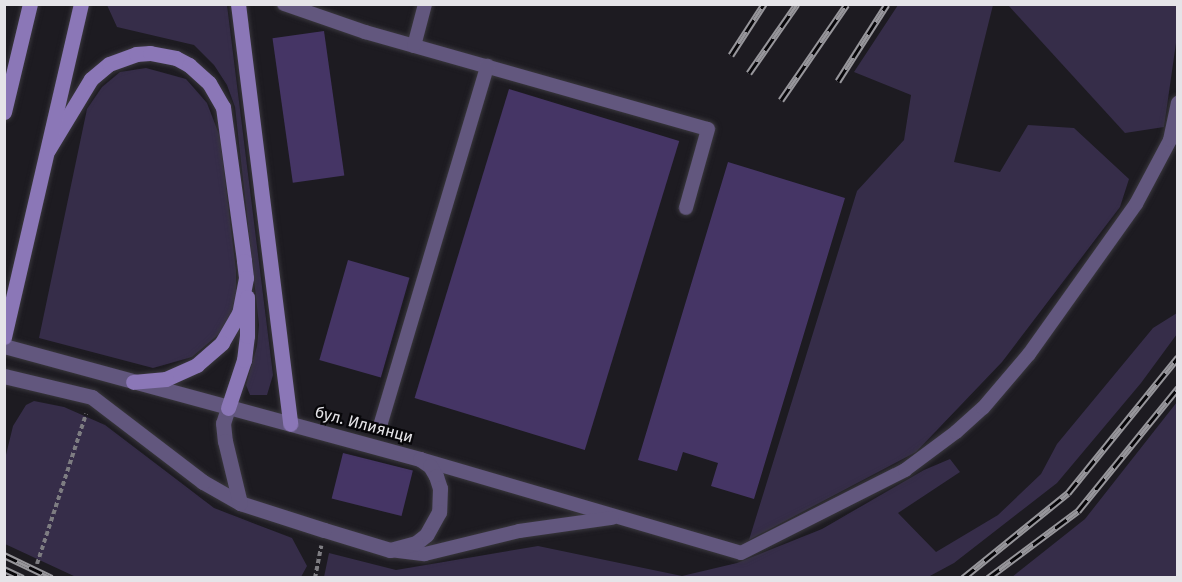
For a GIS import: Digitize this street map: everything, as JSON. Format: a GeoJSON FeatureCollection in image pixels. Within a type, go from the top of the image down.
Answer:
{"type":"FeatureCollection","features":[{"type":"Feature","properties":{"kind":"main road"},"geometry":{"type":"LineString","coordinates":[[4,112],[30,4]]}},
{"type":"Feature","properties":{"kind":"main road"},"geometry":{"type":"LineString","coordinates":[[4,337],[81,4]]}},
{"type":"Feature","properties":{"kind":"main road"},"geometry":{"type":"LineString","coordinates":[[238,4],[290,424]]}},
{"type":"Feature","properties":{"kind":"main road"},"geometry":{"type":"LineString","coordinates":[[48,150],[83,89],[110,64],[122,58],[150,53],[176,58],[189,64],[217,94],[227,121],[249,311],[247,336],[237,384],[228,408]]}},
{"type":"Feature","properties":{"kind":"main road"},"geometry":{"type":"LineString","coordinates":[[133,382],[150,382],[182,373],[210,356],[222,343],[235,321],[244,296],[244,261]]}},
{"type":"Feature","properties":{"kind":"street","name":"бул. Илиянци"},"geometry":{"type":"LineString","coordinates":[[4,346],[420,459],[430,466],[436,476],[440,488],[439,512],[434,524],[421,539],[403,548],[390,550]]}},
{"type":"Feature","properties":{"kind":"street"},"geometry":{"type":"LineString","coordinates":[[4,376],[92,397],[203,482],[240,503],[390,550]]}},
{"type":"Feature","properties":{"kind":"street"},"geometry":{"type":"LineString","coordinates":[[228,408],[223,423],[225,441],[240,503]]}},
{"type":"Feature","properties":{"kind":"lane"},"geometry":{"type":"LineString","coordinates":[[284,4],[414,46],[708,129],[686,208]]}},
{"type":"Feature","properties":{"kind":"lane"},"geometry":{"type":"LineString","coordinates":[[414,46],[425,4]]}},
{"type":"Feature","properties":{"kind":"lane"},"geometry":{"type":"LineString","coordinates":[[380,426],[487,66]]}},
{"type":"Feature","properties":{"kind":"lane"},"geometry":{"type":"LineString","coordinates":[[420,459],[741,553],[880,485],[928,454],[974,416],[1007,382],[1136,204],[1170,140],[1178,103]]}},
{"type":"Feature","properties":{"kind":"lane"},"geometry":{"type":"LineString","coordinates":[[390,550],[425,554],[519,531],[618,517]]}},
{"type":"Feature","properties":{"kind":"path"},"geometry":{"type":"LineString","coordinates":[[38,564],[47,527],[92,397]]}},
{"type":"Feature","properties":{"kind":"path"},"geometry":{"type":"LineString","coordinates":[[315,578],[324,530]]}},
{"type":"Feature","properties":{"kind":"shaded area"},"geometry":{"type":"Polygon","coordinates":[[[107,5],[227,5],[273,375],[267,395],[250,395],[246,385],[257,346],[259,325],[235,107],[227,85],[214,65],[194,45],[117,27],[107,5]]]}},
{"type":"Feature","properties":{"kind":"shaded area"},"geometry":{"type":"Polygon","coordinates":[[[898,5],[993,5],[954,162],[1000,172],[1028,125],[1074,128],[1129,179],[1120,207],[1002,362],[916,452],[749,540],[857,191],[904,140],[911,95],[854,72],[898,5]]]}},
{"type":"Feature","properties":{"kind":"shaded area"},"geometry":{"type":"Polygon","coordinates":[[[1008,5],[1177,5],[1177,36],[1164,127],[1125,133],[1008,5]]]}},
{"type":"Feature","properties":{"kind":"shaded area"},"geometry":{"type":"Polygon","coordinates":[[[146,68],[186,79],[207,103],[220,137],[236,270],[236,306],[219,334],[192,357],[153,368],[39,338],[87,109],[102,87],[120,72],[146,68]]]}},
{"type":"Feature","properties":{"kind":"shaded area"},"geometry":{"type":"Polygon","coordinates":[[[1177,313],[1177,334],[1141,383],[1057,483],[954,563],[928,577],[324,577],[329,553],[396,570],[538,546],[682,576],[737,563],[822,529],[924,470],[950,459],[960,472],[898,513],[936,552],[998,515],[1041,474],[1057,444],[1153,328],[1177,313]]]}},
{"type":"Feature","properties":{"kind":"shaded area"},"geometry":{"type":"Polygon","coordinates":[[[34,401],[64,407],[105,425],[214,508],[292,538],[307,566],[301,577],[76,577],[5,544],[5,459],[13,426],[26,405],[34,401]]]}},
{"type":"Feature","properties":{"kind":"shaded area"},"geometry":{"type":"Polygon","coordinates":[[[1177,402],[1177,577],[1012,577],[1085,519],[1177,402]]]}},
{"type":"Feature","properties":{"kind":"building"},"geometry":{"type":"Polygon","coordinates":[[[324,31],[344,176],[293,183],[273,38],[324,31]]]}},
{"type":"Feature","properties":{"kind":"building"},"geometry":{"type":"Polygon","coordinates":[[[509,89],[679,141],[585,450],[415,398],[509,89]]]}},
{"type":"Feature","properties":{"kind":"building"},"geometry":{"type":"Polygon","coordinates":[[[728,162],[845,198],[754,499],[711,486],[718,463],[683,452],[677,471],[638,460],[728,162]]]}},
{"type":"Feature","properties":{"kind":"building"},"geometry":{"type":"Polygon","coordinates":[[[348,260],[410,278],[381,378],[319,360],[348,260]]]}},
{"type":"Feature","properties":{"kind":"building"},"geometry":{"type":"Polygon","coordinates":[[[343,453],[413,470],[401,516],[332,499],[343,453]]]}},
{"type":"Feature","properties":{"kind":"railway"},"geometry":{"type":"LineString","coordinates":[[731,55],[764,4]]}},
{"type":"Feature","properties":{"kind":"railway"},"geometry":{"type":"LineString","coordinates":[[749,73],[797,4]]}},
{"type":"Feature","properties":{"kind":"railway"},"geometry":{"type":"LineString","coordinates":[[781,100],[847,4]]}},
{"type":"Feature","properties":{"kind":"railway"},"geometry":{"type":"LineString","coordinates":[[838,81],[887,4]]}},
{"type":"Feature","properties":{"kind":"railway"},"geometry":{"type":"LineString","coordinates":[[963,578],[1068,493],[1178,357]]}},
{"type":"Feature","properties":{"kind":"railway"},"geometry":{"type":"LineString","coordinates":[[988,578],[1078,511],[1178,388]]}},
{"type":"Feature","properties":{"kind":"railway"},"geometry":{"type":"LineString","coordinates":[[4,555],[52,578]]}},
{"type":"Feature","properties":{"kind":"railway"},"geometry":{"type":"LineString","coordinates":[[4,569],[23,578]]}}]}
